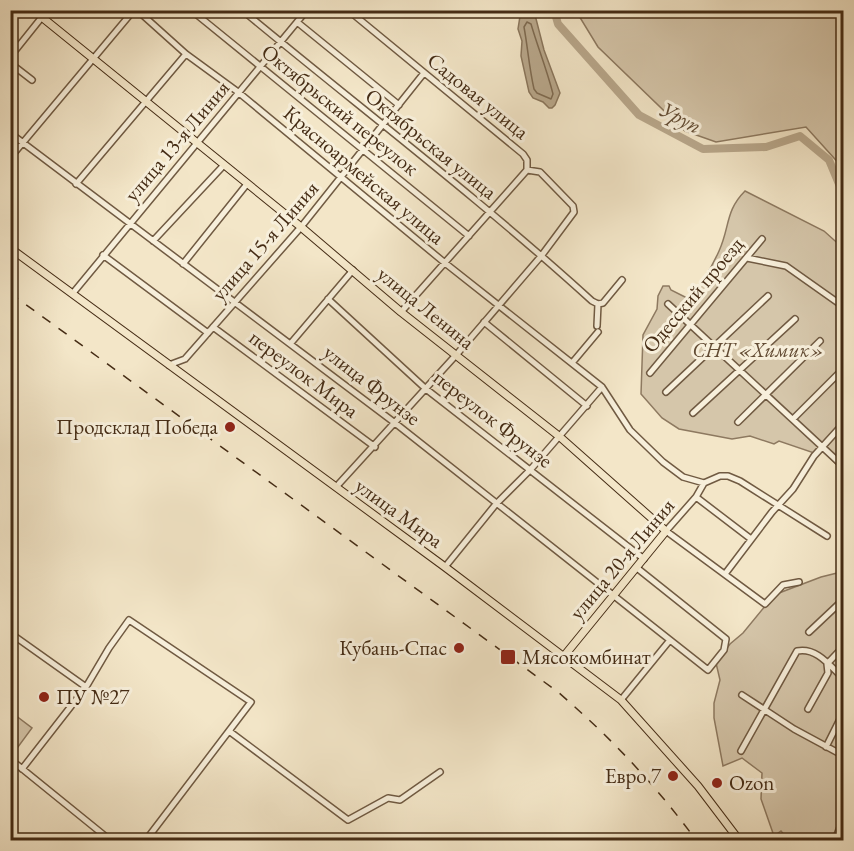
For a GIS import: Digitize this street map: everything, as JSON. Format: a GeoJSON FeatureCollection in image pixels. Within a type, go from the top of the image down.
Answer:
{"type":"FeatureCollection","features":[{"type":"Feature","properties":{"kind":"main road","name":"улица Ленина"},"geometry":{"type":"LineString","coordinates":[[33,10],[301,227],[401,312],[560,437],[666,531]]}},
{"type":"Feature","properties":{"kind":"main road","name":"улица Мира"},"geometry":{"type":"LineString","coordinates":[[10,248],[445,567],[621,700],[698,786],[738,839]]}},
{"type":"Feature","properties":{"kind":"main road","name":"улица 20-я Линия"},"geometry":{"type":"LineString","coordinates":[[564,656],[666,531]]}},
{"type":"Feature","properties":{"kind":"street"},"geometry":{"type":"LineString","coordinates":[[10,158],[135,10]]}},
{"type":"Feature","properties":{"kind":"street","name":"Красноармейская улица"},"geometry":{"type":"LineString","coordinates":[[135,10],[186,54],[342,176],[446,263],[602,387],[630,430],[663,462],[683,477],[704,483]]}},
{"type":"Feature","properties":{"kind":"street","name":"Октябрьский переулок"},"geometry":{"type":"LineString","coordinates":[[191,10],[469,236]]}},
{"type":"Feature","properties":{"kind":"street","name":"Октябрьская улица"},"geometry":{"type":"LineString","coordinates":[[242,10],[542,255],[592,302],[598,304]]}},
{"type":"Feature","properties":{"kind":"street"},"geometry":{"type":"LineString","coordinates":[[296,10],[305,13]]}},
{"type":"Feature","properties":{"kind":"street","name":"Садовая улица"},"geometry":{"type":"LineString","coordinates":[[348,10],[523,154],[527,160],[527,170],[540,172],[573,206],[574,212],[542,255]]}},
{"type":"Feature","properties":{"kind":"street","name":"улица 13-я Линия"},"geometry":{"type":"LineString","coordinates":[[73,293],[305,13]]}},
{"type":"Feature","properties":{"kind":"street"},"geometry":{"type":"LineString","coordinates":[[10,57],[42,17]]}},
{"type":"Feature","properties":{"kind":"street"},"geometry":{"type":"LineString","coordinates":[[297,22],[399,105]]}},
{"type":"Feature","properties":{"kind":"street"},"geometry":{"type":"LineString","coordinates":[[76,184],[186,54]]}},
{"type":"Feature","properties":{"kind":"street"},"geometry":{"type":"LineString","coordinates":[[10,63],[32,80]]}},
{"type":"Feature","properties":{"kind":"street","name":"улица 15-я Линия"},"geometry":{"type":"LineString","coordinates":[[169,365],[184,359],[301,227],[424,73]]}},
{"type":"Feature","properties":{"kind":"street","name":"улица Фрунзе"},"geometry":{"type":"LineString","coordinates":[[10,133],[395,423],[708,670],[724,650],[726,639],[637,567]]}},
{"type":"Feature","properties":{"kind":"street"},"geometry":{"type":"LineString","coordinates":[[153,241],[224,165]]}},
{"type":"Feature","properties":{"kind":"street"},"geometry":{"type":"LineString","coordinates":[[401,312],[527,170]]}},
{"type":"Feature","properties":{"kind":"street"},"geometry":{"type":"LineString","coordinates":[[183,264],[247,184]]}},
{"type":"Feature","properties":{"kind":"street","name":"Одесский проезд"},"geometry":{"type":"LineString","coordinates":[[650,373],[762,239]]}},
{"type":"Feature","properties":{"kind":"street"},"geometry":{"type":"LineString","coordinates":[[103,255],[208,333]]}},
{"type":"Feature","properties":{"kind":"street"},"geometry":{"type":"LineString","coordinates":[[336,487],[375,447],[542,255]]}},
{"type":"Feature","properties":{"kind":"street"},"geometry":{"type":"LineString","coordinates":[[747,258],[786,266],[843,307]]}},
{"type":"Feature","properties":{"kind":"street"},"geometry":{"type":"LineString","coordinates":[[291,343],[353,270]]}},
{"type":"Feature","properties":{"kind":"street"},"geometry":{"type":"LineString","coordinates":[[572,363],[597,329],[598,304],[603,303],[622,280]]}},
{"type":"Feature","properties":{"kind":"street"},"geometry":{"type":"LineString","coordinates":[[666,392],[768,296]]}},
{"type":"Feature","properties":{"kind":"street","name":"переулок Фрунзе"},"geometry":{"type":"LineString","coordinates":[[328,299],[426,389],[644,559]]}},
{"type":"Feature","properties":{"kind":"street"},"geometry":{"type":"LineString","coordinates":[[668,304],[843,467]]}},
{"type":"Feature","properties":{"kind":"street"},"geometry":{"type":"LineString","coordinates":[[693,413],[795,319]]}},
{"type":"Feature","properties":{"kind":"street"},"geometry":{"type":"LineString","coordinates":[[484,322],[587,406]]}},
{"type":"Feature","properties":{"kind":"street","name":"переулок Мира"},"geometry":{"type":"LineString","coordinates":[[213,327],[375,447]]}},
{"type":"Feature","properties":{"kind":"street"},"geometry":{"type":"LineString","coordinates":[[738,422],[820,340]]}},
{"type":"Feature","properties":{"kind":"street"},"geometry":{"type":"LineString","coordinates":[[793,419],[843,368]]}},
{"type":"Feature","properties":{"kind":"street"},"geometry":{"type":"LineString","coordinates":[[445,567],[496,504],[531,470],[602,387]]}},
{"type":"Feature","properties":{"kind":"street"},"geometry":{"type":"LineString","coordinates":[[725,574],[793,489],[814,456],[843,423]]}},
{"type":"Feature","properties":{"kind":"street"},"geometry":{"type":"LineString","coordinates":[[704,483],[720,476],[728,476],[751,487],[827,536]]}},
{"type":"Feature","properties":{"kind":"street","name":"улица 20-я Линия"},"geometry":{"type":"LineString","coordinates":[[666,531],[696,497],[704,483]]}},
{"type":"Feature","properties":{"kind":"street"},"geometry":{"type":"LineString","coordinates":[[696,497],[751,539]]}},
{"type":"Feature","properties":{"kind":"street","name":"улица Ленина"},"geometry":{"type":"LineString","coordinates":[[666,531],[765,604],[783,585],[799,582]]}},
{"type":"Feature","properties":{"kind":"street"},"geometry":{"type":"LineString","coordinates":[[809,632],[843,599]]}},
{"type":"Feature","properties":{"kind":"street"},"geometry":{"type":"LineString","coordinates":[[22,769],[86,687],[129,620],[251,702],[146,840]]}},
{"type":"Feature","properties":{"kind":"street"},"geometry":{"type":"LineString","coordinates":[[10,633],[86,687]]}},
{"type":"Feature","properties":{"kind":"street"},"geometry":{"type":"LineString","coordinates":[[621,700],[670,640]]}},
{"type":"Feature","properties":{"kind":"street"},"geometry":{"type":"LineString","coordinates":[[808,709],[828,673],[827,664],[843,646]]}},
{"type":"Feature","properties":{"kind":"street"},"geometry":{"type":"LineString","coordinates":[[741,751],[797,651],[806,649],[816,653],[843,679]]}},
{"type":"Feature","properties":{"kind":"street"},"geometry":{"type":"LineString","coordinates":[[742,695],[794,729],[843,756]]}},
{"type":"Feature","properties":{"kind":"street"},"geometry":{"type":"LineString","coordinates":[[826,747],[843,711]]}},
{"type":"Feature","properties":{"kind":"street"},"geometry":{"type":"LineString","coordinates":[[229,731],[348,820],[388,798],[400,800],[440,772]]}},
{"type":"Feature","properties":{"kind":"street"},"geometry":{"type":"LineString","coordinates":[[10,759],[110,840]]}},
{"type":"Feature","properties":{"kind":"street"},"geometry":{"type":"LineString","coordinates":[[835,840],[843,817]]}},
{"type":"Feature","properties":{"kind":"street","name":"улица Мира"},"geometry":{"type":"LineString","coordinates":[[738,839],[746,840]]}},
{"type":"Feature","properties":{"kind":"green space"},"geometry":{"type":"Polygon","coordinates":[[[576,11],[843,11],[843,168],[806,127],[716,142],[685,131],[598,47],[576,11]]]}},
{"type":"Feature","properties":{"kind":"green space","name":"СНТ «Химик»"},"geometry":{"type":"Polygon","coordinates":[[[745,191],[824,231],[843,248],[843,471],[822,447],[814,453],[779,441],[774,444],[750,436],[732,439],[679,429],[662,418],[641,394],[643,335],[657,309],[658,296],[663,286],[669,286],[671,290],[687,298],[696,288],[716,257],[734,205],[745,191]]]}},
{"type":"Feature","properties":{"kind":"green space"},"geometry":{"type":"Polygon","coordinates":[[[843,573],[843,840],[784,840],[787,838],[781,831],[774,836],[761,799],[762,773],[742,758],[723,766],[714,718],[714,703],[720,680],[716,663],[730,644],[779,593],[843,573]]]}},
{"type":"Feature","properties":{"kind":"green space"},"geometry":{"type":"Polygon","coordinates":[[[11,712],[32,728],[18,747],[11,741],[11,712]]]}},
{"type":"Feature","properties":{"kind":"water"},"geometry":{"type":"Polygon","coordinates":[[[521,10],[534,11],[544,50],[560,93],[552,108],[533,98],[529,92],[521,56],[522,41],[518,29],[521,10]]]}},
{"type":"Feature","properties":{"kind":"waterway","name":"Уруп"},"geometry":{"type":"LineString","coordinates":[[554,10],[558,24],[639,115],[703,149],[766,147],[800,136],[829,160],[844,196]]}},
{"type":"Feature","properties":{"kind":"railway"},"geometry":{"type":"LineString","coordinates":[[10,293],[558,692],[631,762],[696,840]]}},
{"type":"Feature","properties":{"kind":"place","name":"Продсклад Победа"},"geometry":{"type":"Point","coordinates":[230,427]}},
{"type":"Feature","properties":{"kind":"place","name":"Кубань-Спас"},"geometry":{"type":"Point","coordinates":[459,648]}},
{"type":"Feature","properties":{"kind":"place","name":"Мясокомбинат"},"geometry":{"type":"Point","coordinates":[508,657]}},
{"type":"Feature","properties":{"kind":"place","name":"ПУ №27"},"geometry":{"type":"Point","coordinates":[44,697]}},
{"type":"Feature","properties":{"kind":"place","name":"Евро 7"},"geometry":{"type":"Point","coordinates":[673,776]}},
{"type":"Feature","properties":{"kind":"place","name":"Ozon"},"geometry":{"type":"Point","coordinates":[717,783]}}]}
